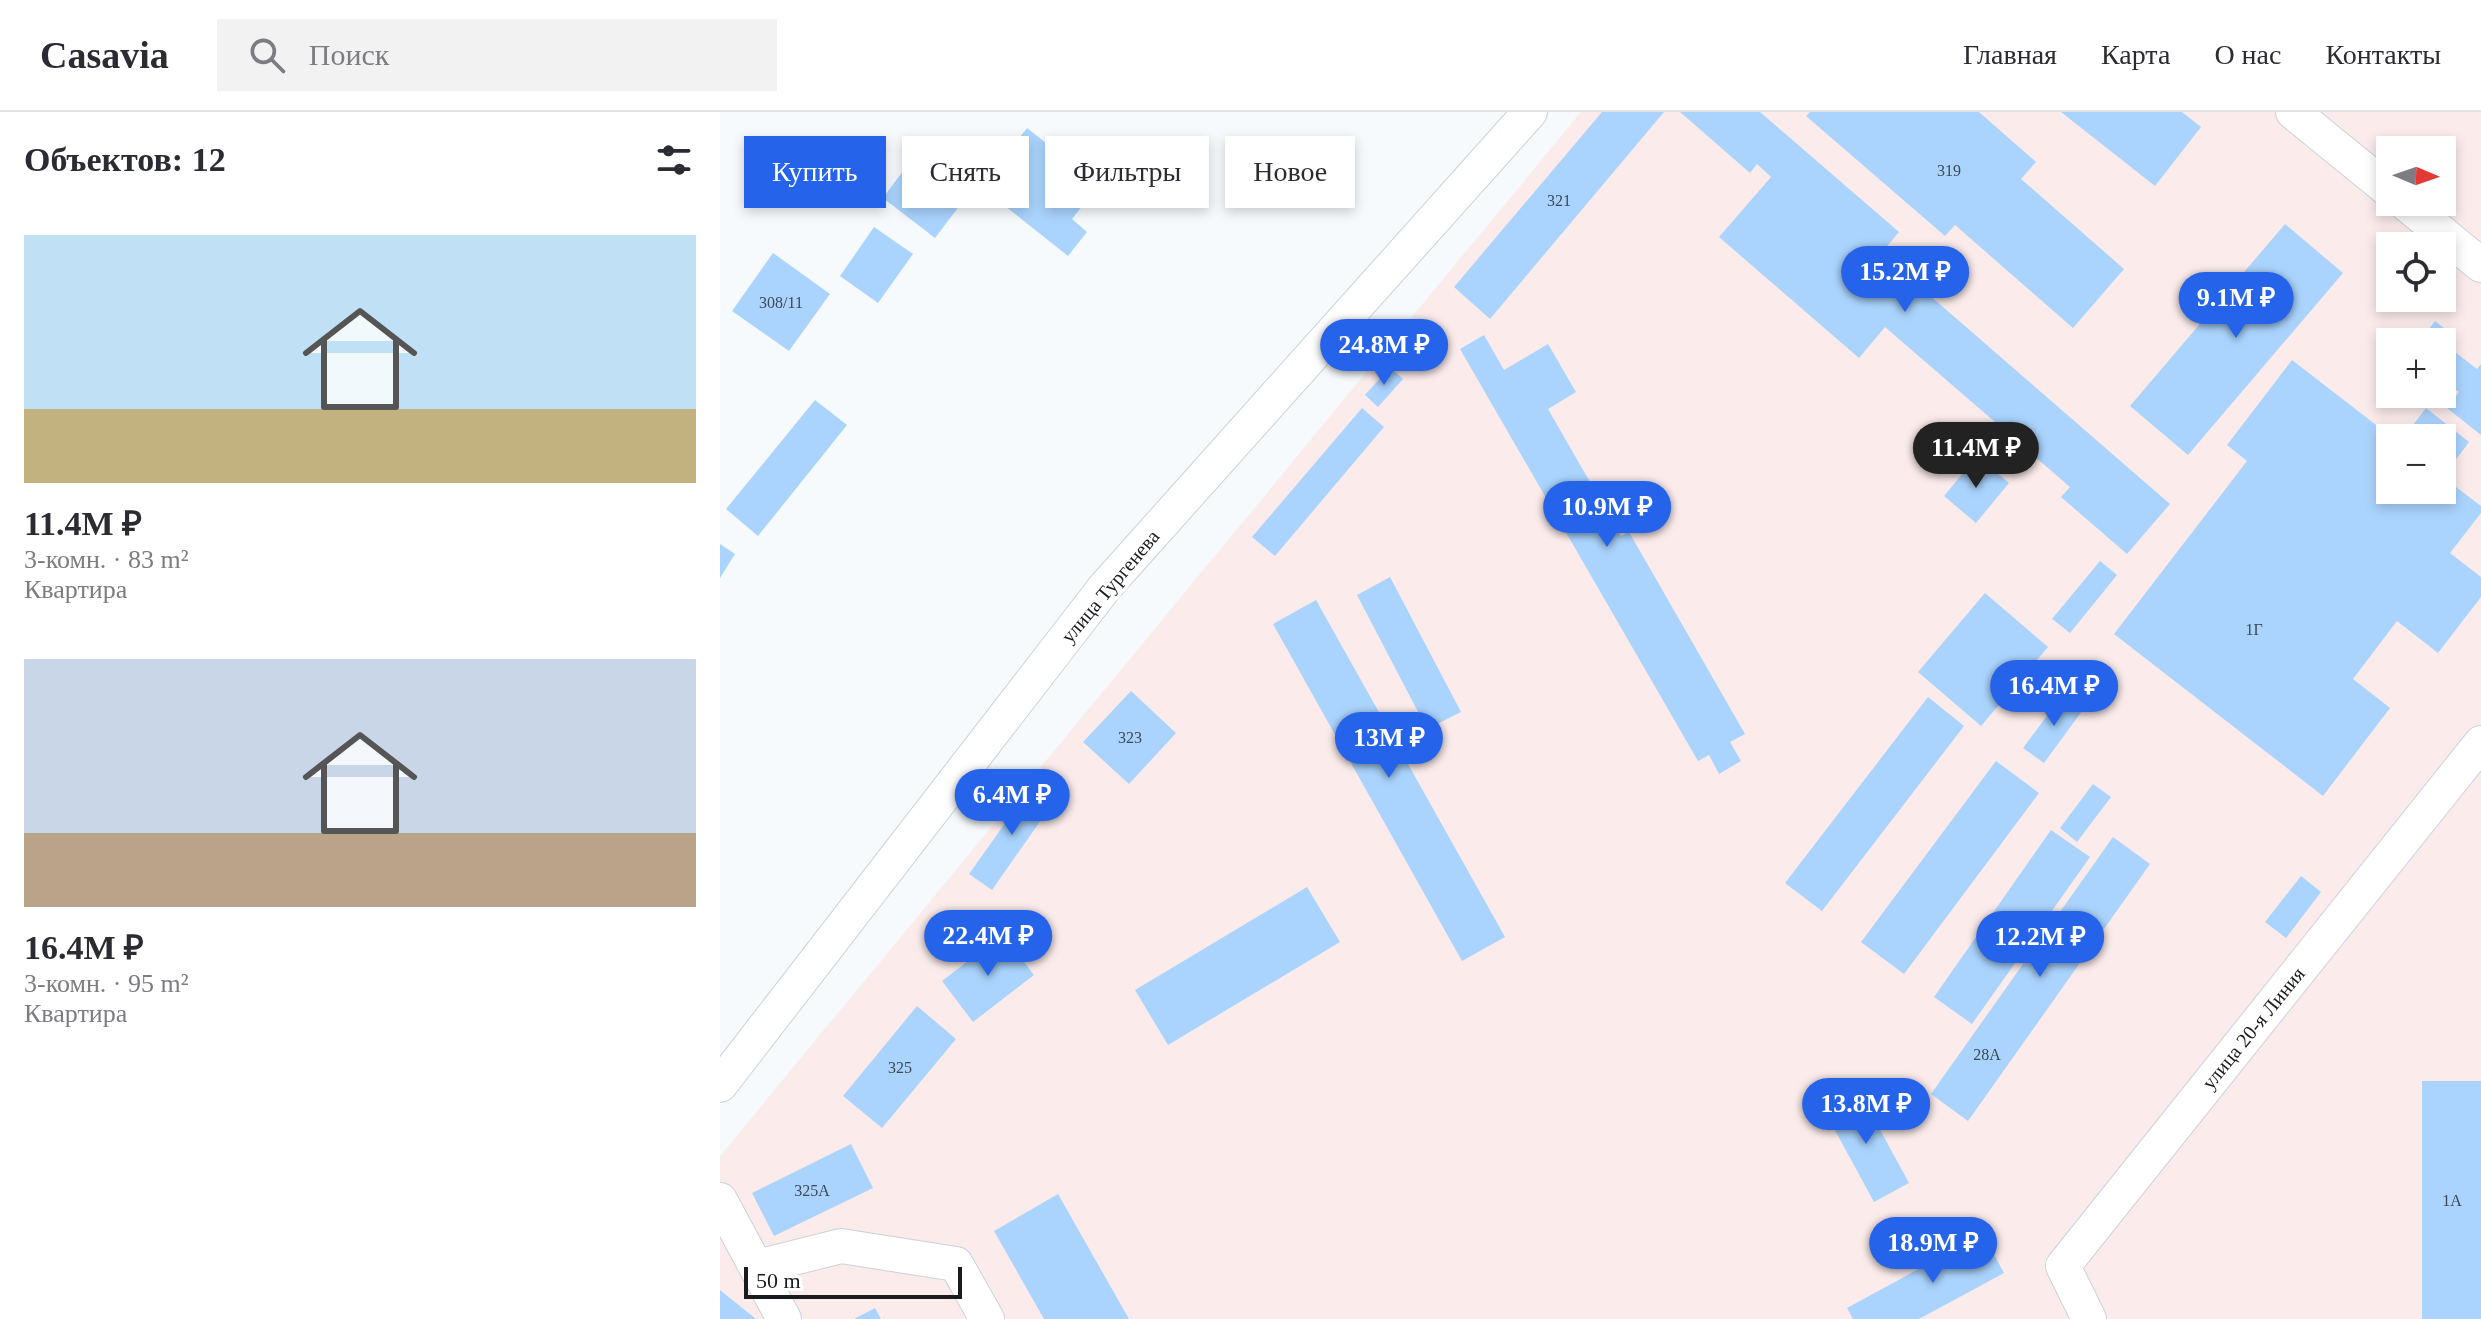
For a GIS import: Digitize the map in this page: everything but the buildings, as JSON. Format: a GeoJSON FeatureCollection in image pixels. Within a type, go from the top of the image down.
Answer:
{"type":"FeatureCollection","features":[{"type":"Feature","properties":{"kind":"street","name":"улица Тургенева"},"geometry":{"type":"LineString","coordinates":[[720,1085],[1105,587],[1530,112]]}},
{"type":"Feature","properties":{"kind":"street"},"geometry":{"type":"LineString","coordinates":[[2293,112],[2376,180]]}},
{"type":"Feature","properties":{"kind":"street"},"geometry":{"type":"LineString","coordinates":[[2421,216],[2481,265]]}},
{"type":"Feature","properties":{"kind":"street","name":"улица 20-я Линия"},"geometry":{"type":"LineString","coordinates":[[2089,1319],[2063,1266],[2481,743]]}},
{"type":"Feature","properties":{"kind":"street"},"geometry":{"type":"LineString","coordinates":[[720,1200],[784,1319]]}},
{"type":"Feature","properties":{"kind":"street"},"geometry":{"type":"LineString","coordinates":[[757,1267],[841,1246],[956,1264],[987,1319]]}},
{"type":"Feature","properties":{"kind":"shaded area"},"geometry":{"type":"Polygon","coordinates":[[[1581,112],[2481,112],[2481,1319],[720,1319],[720,1156],[1581,112]]]}}]}
